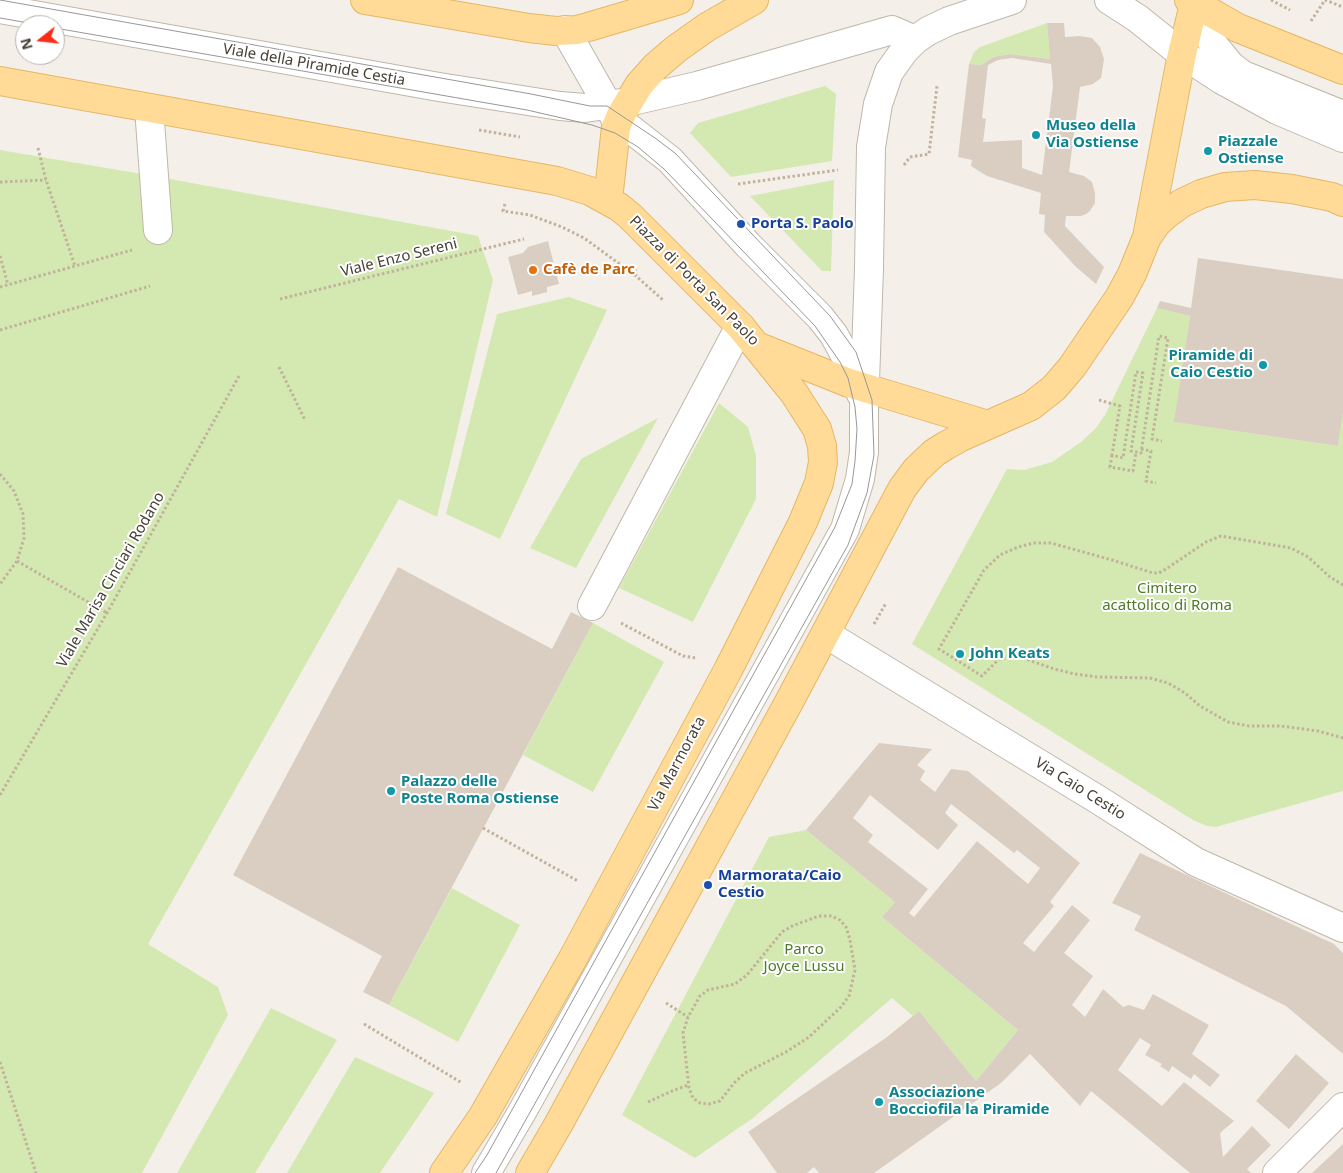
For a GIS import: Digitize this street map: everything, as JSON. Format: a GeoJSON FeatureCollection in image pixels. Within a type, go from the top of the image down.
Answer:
{"type":"FeatureCollection","features":[{"type":"Feature","properties":{"kind":"main road"},"geometry":{"type":"LineString","coordinates":[[365,0],[529,28],[565,30],[588,27],[679,0]]}},
{"type":"Feature","properties":{"kind":"main road"},"geometry":{"type":"LineString","coordinates":[[0,81],[557,181],[581,187],[608,200],[618,110],[665,58],[707,27],[754,0]]}},
{"type":"Feature","properties":{"kind":"main road"},"geometry":{"type":"LineString","coordinates":[[530,1173],[826,634],[897,497],[909,479],[924,463],[945,446],[1036,403],[1054,388],[1066,374],[1119,298],[1132,274],[1147,237],[1193,1],[1238,28],[1343,70]]}},
{"type":"Feature","properties":{"kind":"main road"},"geometry":{"type":"LineString","coordinates":[[1147,237],[1156,224],[1168,213],[1192,197],[1214,189],[1238,185],[1255,185],[1339,197]]}},
{"type":"Feature","properties":{"kind":"main road","name":"Piazza di Porta San Paolo"},"geometry":{"type":"LineString","coordinates":[[608,200],[630,216],[740,326],[757,346],[862,394],[988,425]]}},
{"type":"Feature","properties":{"kind":"main road","name":"Via Marmorata"},"geometry":{"type":"LineString","coordinates":[[444,1173],[483,1116],[584,936],[728,670],[819,484],[823,462],[822,446],[817,429],[794,393],[757,346]]}},
{"type":"Feature","properties":{"kind":"street"},"geometry":{"type":"LineString","coordinates":[[486,1173],[522,1112],[845,529],[864,459],[865,438],[862,394],[869,268],[870,169],[873,128],[878,104],[890,72],[904,51],[915,40],[948,21],[1012,0]]}},
{"type":"Feature","properties":{"kind":"street"},"geometry":{"type":"LineString","coordinates":[[1109,0],[1137,18],[1182,54],[1222,80],[1277,110],[1343,138]]}},
{"type":"Feature","properties":{"kind":"street"},"geometry":{"type":"LineString","coordinates":[[1193,1],[1213,44],[1231,66],[1243,75],[1343,114]]}},
{"type":"Feature","properties":{"kind":"street","name":"Viale della Piramide Cestia"},"geometry":{"type":"LineString","coordinates":[[0,9],[440,87],[560,106],[618,110]]}},
{"type":"Feature","properties":{"kind":"street"},"geometry":{"type":"LineString","coordinates":[[565,30],[618,110],[670,160],[748,245],[820,317],[834,335],[852,368],[862,394]]}},
{"type":"Feature","properties":{"kind":"street"},"geometry":{"type":"LineString","coordinates":[[618,110],[892,30],[915,40]]}},
{"type":"Feature","properties":{"kind":"street"},"geometry":{"type":"LineString","coordinates":[[149,108],[158,230]]}},
{"type":"Feature","properties":{"kind":"street"},"geometry":{"type":"LineString","coordinates":[[592,606],[740,326]]}},
{"type":"Feature","properties":{"kind":"street","name":"Via Caio Cestio"},"geometry":{"type":"LineString","coordinates":[[826,634],[1097,798],[1196,862],[1343,928]]}},
{"type":"Feature","properties":{"kind":"street"},"geometry":{"type":"LineString","coordinates":[[1277,1173],[1343,1107]]}},
{"type":"Feature","properties":{"kind":"path"},"geometry":{"type":"LineString","coordinates":[[1311,21],[1325,0],[1343,7]]}},
{"type":"Feature","properties":{"kind":"path"},"geometry":{"type":"LineString","coordinates":[[900,170],[910,157],[929,154],[937,86]]}},
{"type":"Feature","properties":{"kind":"path"},"geometry":{"type":"LineString","coordinates":[[38,148],[46,180],[75,266]]}},
{"type":"Feature","properties":{"kind":"path"},"geometry":{"type":"LineString","coordinates":[[732,185],[842,170]]}},
{"type":"Feature","properties":{"kind":"path"},"geometry":{"type":"LineString","coordinates":[[0,182],[46,180]]}},
{"type":"Feature","properties":{"kind":"path"},"geometry":{"type":"LineString","coordinates":[[503,211],[530,215],[584,238],[636,276],[665,302]]}},
{"type":"Feature","properties":{"kind":"path"},"geometry":{"type":"LineString","coordinates":[[630,216],[636,276]]}},
{"type":"Feature","properties":{"kind":"path","name":"Viale Enzo Sereni"},"geometry":{"type":"LineString","coordinates":[[280,299],[524,239]]}},
{"type":"Feature","properties":{"kind":"path"},"geometry":{"type":"LineString","coordinates":[[0,287],[134,249]]}},
{"type":"Feature","properties":{"kind":"path"},"geometry":{"type":"LineString","coordinates":[[0,256],[8,285]]}},
{"type":"Feature","properties":{"kind":"path"},"geometry":{"type":"LineString","coordinates":[[0,330],[150,286]]}},
{"type":"Feature","properties":{"kind":"path"},"geometry":{"type":"LineString","coordinates":[[1112,456],[1123,458],[1136,372],[1143,373],[1131,451],[1141,452],[1159,336],[1168,338],[1152,439],[1162,440]]}},
{"type":"Feature","properties":{"kind":"path"},"geometry":{"type":"LineString","coordinates":[[279,367],[305,420]]}},
{"type":"Feature","properties":{"kind":"path","name":"Viale Marisa Cinciari Rodano"},"geometry":{"type":"LineString","coordinates":[[0,795],[107,612],[239,376]]}},
{"type":"Feature","properties":{"kind":"path"},"geometry":{"type":"LineString","coordinates":[[1099,400],[1120,406],[1110,467],[1133,471],[1136,452]]}},
{"type":"Feature","properties":{"kind":"path"},"geometry":{"type":"LineString","coordinates":[[1141,449],[1151,450],[1146,481],[1156,483]]}},
{"type":"Feature","properties":{"kind":"path"},"geometry":{"type":"LineString","coordinates":[[0,474],[14,491],[23,514],[24,538],[17,561],[0,584]]}},
{"type":"Feature","properties":{"kind":"path"},"geometry":{"type":"LineString","coordinates":[[1343,585],[1330,577],[1308,557],[1291,548],[1221,536],[1206,542],[1159,573],[1153,573],[1051,543],[1034,543],[1000,556],[984,570],[939,649],[982,676],[999,659],[1010,656],[1020,657],[1075,674],[1097,677],[1150,678],[1168,682],[1200,706],[1228,722],[1249,726],[1281,726],[1318,731],[1343,738]]}},
{"type":"Feature","properties":{"kind":"path"},"geometry":{"type":"LineString","coordinates":[[17,561],[107,612]]}},
{"type":"Feature","properties":{"kind":"path"},"geometry":{"type":"LineString","coordinates":[[618,621],[683,656]]}},
{"type":"Feature","properties":{"kind":"path"},"geometry":{"type":"LineString","coordinates":[[483,828],[580,882]]}},
{"type":"Feature","properties":{"kind":"path"},"geometry":{"type":"LineString","coordinates":[[819,916],[831,916],[840,920],[846,927],[855,970],[849,996],[841,1007],[809,1037],[786,1052],[745,1073],[720,1100],[709,1104],[700,1103],[693,1098],[688,1085],[683,1033],[688,1017],[700,996],[708,990],[735,984],[747,975],[774,940],[792,926],[819,916]]}},
{"type":"Feature","properties":{"kind":"path"},"geometry":{"type":"LineString","coordinates":[[666,1003],[688,1017]]}},
{"type":"Feature","properties":{"kind":"path"},"geometry":{"type":"LineString","coordinates":[[364,1024],[467,1086]]}},
{"type":"Feature","properties":{"kind":"path"},"geometry":{"type":"LineString","coordinates":[[0,1062],[36,1173]]}},
{"type":"Feature","properties":{"kind":"path"},"geometry":{"type":"LineString","coordinates":[[648,1102],[688,1085]]}},
{"type":"Feature","properties":{"kind":"green space"},"geometry":{"type":"Polygon","coordinates":[[[1047,23],[1050,59],[1010,54],[993,57],[981,65],[969,64],[974,52],[980,47],[1047,23]]]}},
{"type":"Feature","properties":{"kind":"green space"},"geometry":{"type":"Polygon","coordinates":[[[825,86],[836,94],[832,161],[731,177],[690,133],[698,123],[825,86]]]}},
{"type":"Feature","properties":{"kind":"green space"},"geometry":{"type":"Polygon","coordinates":[[[0,150],[154,176],[478,236],[493,280],[437,517],[399,499],[148,944],[218,987],[228,1015],[142,1173],[0,1173],[0,150]]]}},
{"type":"Feature","properties":{"kind":"green space"},"geometry":{"type":"Polygon","coordinates":[[[834,180],[831,271],[822,271],[750,196],[834,180]]]}},
{"type":"Feature","properties":{"kind":"green space"},"geometry":{"type":"Polygon","coordinates":[[[569,297],[607,310],[500,539],[446,514],[497,314],[569,297]]]}},
{"type":"Feature","properties":{"kind":"green space","name":"Cimitero acattolico di Roma"},"geometry":{"type":"Polygon","coordinates":[[[1157,308],[1190,316],[1175,422],[1338,446],[1343,413],[1343,791],[1216,827],[1207,826],[1193,820],[912,644],[1007,469],[1024,470],[1052,462],[1081,442],[1096,428],[1105,415],[1157,308]]]}},
{"type":"Feature","properties":{"kind":"green space"},"geometry":{"type":"Polygon","coordinates":[[[719,403],[748,427],[756,456],[756,499],[693,622],[619,588],[719,403]]]}},
{"type":"Feature","properties":{"kind":"green space"},"geometry":{"type":"Polygon","coordinates":[[[658,418],[576,568],[530,548],[581,459],[658,418]]]}},
{"type":"Feature","properties":{"kind":"green space"},"geometry":{"type":"Polygon","coordinates":[[[593,623],[664,662],[593,792],[523,755],[593,623]]]}},
{"type":"Feature","properties":{"kind":"green space","name":"Parco Joyce Lussu"},"geometry":{"type":"Polygon","coordinates":[[[806,830],[895,902],[882,917],[1018,1030],[976,1081],[919,1011],[913,1016],[892,998],[753,1118],[695,1158],[622,1115],[769,837],[806,830]]]}},
{"type":"Feature","properties":{"kind":"green space"},"geometry":{"type":"Polygon","coordinates":[[[452,888],[520,925],[458,1042],[389,1005],[452,888]]]}},
{"type":"Feature","properties":{"kind":"green space"},"geometry":{"type":"Polygon","coordinates":[[[271,1008],[337,1040],[255,1173],[177,1173],[271,1008]]]}},
{"type":"Feature","properties":{"kind":"green space"},"geometry":{"type":"Polygon","coordinates":[[[355,1057],[434,1093],[380,1173],[287,1173],[355,1057]]]}},
{"type":"Feature","properties":{"kind":"building"},"geometry":{"type":"Polygon","coordinates":[[[1047,23],[1064,23],[1065,37],[1079,36],[1092,38],[1100,47],[1104,59],[1101,78],[1093,84],[1080,87],[1069,172],[1084,176],[1092,182],[1095,203],[1086,214],[1066,216],[1065,226],[1104,267],[1096,284],[1076,267],[1044,232],[1045,215],[1039,214],[1041,193],[987,176],[971,166],[972,160],[958,157],[969,64],[981,65],[993,57],[1010,54],[1050,59],[1047,23]],[[1012,58],[998,60],[988,65],[982,118],[986,119],[983,142],[1022,140],[1022,168],[1042,175],[1053,86],[1051,64],[1012,58]]]}},
{"type":"Feature","properties":{"kind":"building","name":"Cafè de Parc"},"geometry":{"type":"Polygon","coordinates":[[[548,241],[559,284],[547,287],[547,292],[532,296],[532,291],[518,295],[508,257],[523,253],[528,247],[548,241]]]}},
{"type":"Feature","properties":{"kind":"building","name":"Piramide di Caio Cestio"},"geometry":{"type":"Polygon","coordinates":[[[1198,258],[1343,279],[1343,413],[1338,446],[1174,422],[1190,316],[1157,308],[1160,301],[1191,308],[1198,258]]]}},
{"type":"Feature","properties":{"kind":"building","name":"Palazzo delle Poste Roma Ostiense"},"geometry":{"type":"Polygon","coordinates":[[[398,567],[552,649],[571,612],[593,623],[389,1005],[363,992],[382,956],[233,875],[398,567]]]}},
{"type":"Feature","properties":{"kind":"building"},"geometry":{"type":"Polygon","coordinates":[[[879,743],[932,749],[917,765],[925,771],[920,780],[935,792],[951,769],[968,771],[1080,863],[1050,902],[1054,906],[1023,943],[1034,952],[1072,905],[1090,920],[1064,953],[1093,976],[1072,1005],[1085,1017],[1103,989],[1123,1007],[1129,1005],[1144,1010],[1153,994],[1209,1025],[1192,1054],[1220,1075],[1210,1087],[1194,1074],[1191,1079],[1172,1066],[1169,1072],[1160,1066],[1162,1064],[1145,1055],[1151,1045],[1140,1038],[1118,1070],[1162,1106],[1184,1082],[1234,1121],[1220,1133],[1223,1157],[1252,1126],[1271,1145],[1247,1169],[1251,1173],[1190,1173],[1091,1091],[1080,1106],[1030,1054],[1001,1083],[874,1173],[819,1173],[814,1167],[807,1173],[777,1173],[748,1132],[887,1037],[919,1011],[976,1081],[1018,1030],[882,917],[895,902],[806,830],[879,743]],[[870,795],[853,818],[873,835],[868,842],[928,889],[909,913],[914,917],[977,841],[1028,884],[1040,868],[1017,850],[1014,853],[951,804],[945,813],[958,825],[938,850],[870,795]]]}},
{"type":"Feature","properties":{"kind":"building"},"geometry":{"type":"Polygon","coordinates":[[[1140,853],[1334,944],[1343,953],[1343,1054],[1286,1006],[1134,930],[1141,916],[1112,903],[1140,853]]]}},
{"type":"Feature","properties":{"kind":"building"},"geometry":{"type":"Polygon","coordinates":[[[1296,1054],[1329,1083],[1289,1129],[1256,1101],[1296,1054]]]}},
{"type":"Feature","properties":{"kind":"building"},"geometry":{"type":"Polygon","coordinates":[[[1343,1144],[1343,1173],[1312,1173],[1343,1144]]]}},
{"type":"Feature","properties":{"kind":"tram line"},"geometry":{"type":"LineString","coordinates":[[0,0],[590,106],[607,106],[675,153],[830,316],[856,352],[872,400],[874,455],[867,493],[848,545],[496,1173]]}},
{"type":"Feature","properties":{"kind":"tram line"},"geometry":{"type":"LineString","coordinates":[[0,18],[15,21]]}},
{"type":"Feature","properties":{"kind":"tram line"},"geometry":{"type":"LineString","coordinates":[[65,30],[527,110],[592,125],[615,133],[638,147],[664,169],[815,326],[840,362],[848,378],[855,407],[857,429],[855,461],[852,484],[835,527],[487,1155],[475,1173]]}},
{"type":"Feature","properties":{"kind":"place","name":"Museo della Via Ostiense"},"geometry":{"type":"Point","coordinates":[1036,135]}},
{"type":"Feature","properties":{"kind":"place","name":"Piazzale Ostiense"},"geometry":{"type":"Point","coordinates":[1208,151]}},
{"type":"Feature","properties":{"kind":"place","name":"Porta S. Paolo"},"geometry":{"type":"Point","coordinates":[741,224]}},
{"type":"Feature","properties":{"kind":"place","name":"Cafè de Parc"},"geometry":{"type":"Point","coordinates":[533,270]}},
{"type":"Feature","properties":{"kind":"place","name":"Piramide di Caio Cestio"},"geometry":{"type":"Point","coordinates":[1263,365]}},
{"type":"Feature","properties":{"kind":"place","name":"John Keats"},"geometry":{"type":"Point","coordinates":[960,654]}},
{"type":"Feature","properties":{"kind":"place","name":"Palazzo delle Poste Roma Ostiense"},"geometry":{"type":"Point","coordinates":[391,791]}},
{"type":"Feature","properties":{"kind":"place","name":"Marmorata/Caio Cestio"},"geometry":{"type":"Point","coordinates":[708,885]}},
{"type":"Feature","properties":{"kind":"place","name":"Associazione Bocciofila la Piramide"},"geometry":{"type":"Point","coordinates":[879,1102]}}]}
